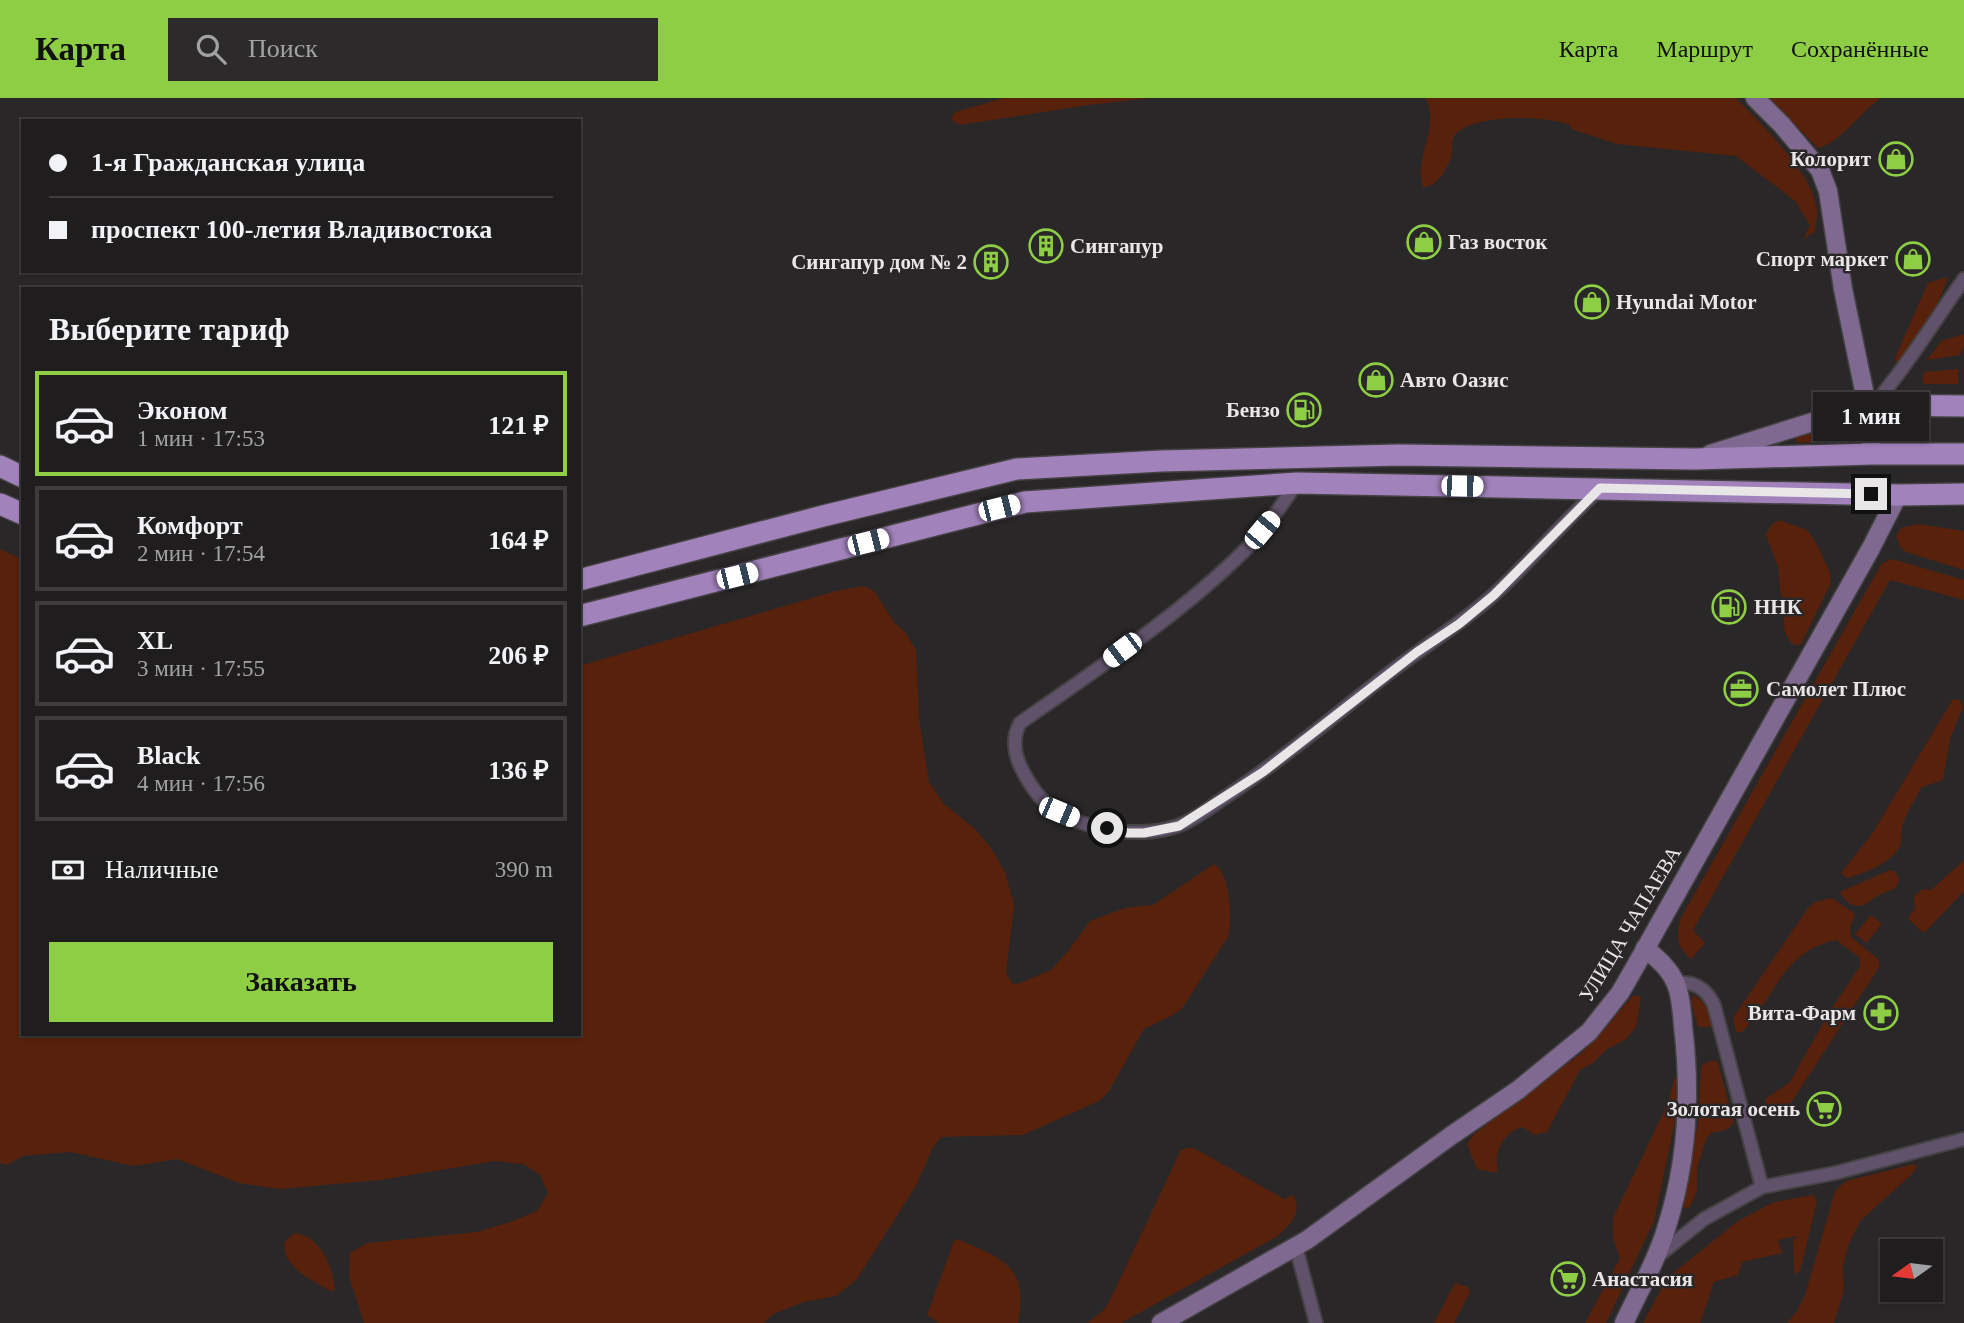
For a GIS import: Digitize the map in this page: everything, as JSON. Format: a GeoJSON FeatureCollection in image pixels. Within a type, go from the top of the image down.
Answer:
{"type":"FeatureCollection","features":[{"type":"Feature","properties":{"kind":"highway"},"geometry":{"type":"LineString","coordinates":[[1867,405],[1964,406]]}},
{"type":"Feature","properties":{"kind":"highway"},"geometry":{"type":"LineString","coordinates":[[581,579],[823,516],[1017,470],[1173,460],[1399,455],[1694,459],[1964,454]]}},
{"type":"Feature","properties":{"kind":"highway"},"geometry":{"type":"LineString","coordinates":[[0,466],[21,476]]}},
{"type":"Feature","properties":{"kind":"highway"},"geometry":{"type":"LineString","coordinates":[[581,615],[1025,502],[1297,483],[1964,494]]}},
{"type":"Feature","properties":{"kind":"highway"},"geometry":{"type":"LineString","coordinates":[[0,503],[21,513]]}},
{"type":"Feature","properties":{"kind":"main road"},"geometry":{"type":"LineString","coordinates":[[1755,98],[1820,170],[1828,191],[1843,289],[1867,405],[1872,454]]}},
{"type":"Feature","properties":{"kind":"main road"},"geometry":{"type":"LineString","coordinates":[[1694,459],[1867,405]]}},
{"type":"Feature","properties":{"kind":"main road","name":"УЛИЦА ЧАПАЕВА"},"geometry":{"type":"LineString","coordinates":[[1161,1323],[1296,1247],[1518,1090],[1589,1032],[1620,993],[1871,548],[1898,495]]}},
{"type":"Feature","properties":{"kind":"main road"},"geometry":{"type":"LineString","coordinates":[[1624,1323],[1655,1258],[1673,1206],[1684,1140],[1687,1058],[1676,984],[1663,963],[1645,948]]}},
{"type":"Feature","properties":{"kind":"street"},"geometry":{"type":"LineString","coordinates":[[1867,405],[1886,394],[1884,393],[1964,279]]}},
{"type":"Feature","properties":{"kind":"street"},"geometry":{"type":"LineString","coordinates":[[1297,483],[1245,550],[1195,595],[1020,723],[1014,734],[1015,753],[1024,774],[1041,799],[1059,812],[1086,824],[1128,833],[1144,833],[1179,826],[1263,772],[1417,652],[1459,624],[1494,595],[1600,488]]}},
{"type":"Feature","properties":{"kind":"street"},"geometry":{"type":"LineString","coordinates":[[1676,984],[1690,982],[1696,985],[1704,990],[1714,1005],[1762,1187]]}},
{"type":"Feature","properties":{"kind":"street"},"geometry":{"type":"LineString","coordinates":[[1655,1258],[1704,1219],[1762,1187],[1835,1173],[1964,1139]]}},
{"type":"Feature","properties":{"kind":"street"},"geometry":{"type":"LineString","coordinates":[[1296,1247],[1317,1323]]}},
{"type":"Feature","properties":{"kind":"shaded area"},"geometry":{"type":"Polygon","coordinates":[[[1004,98],[1151,98],[959,125],[953,121],[955,112],[1004,98]]]}},
{"type":"Feature","properties":{"kind":"shaded area"},"geometry":{"type":"Polygon","coordinates":[[[1426,98],[1736,98],[1784,150],[1806,180],[1817,209],[1815,231],[1803,240],[1810,225],[1795,201],[1736,156],[1617,144],[1571,129],[1570,125],[1544,119],[1492,120],[1463,129],[1454,136],[1451,158],[1444,172],[1437,181],[1423,187],[1421,165],[1430,121],[1426,98]]]}},
{"type":"Feature","properties":{"kind":"shaded area"},"geometry":{"type":"Polygon","coordinates":[[[1769,98],[1881,98],[1843,133],[1818,148],[1769,98]]]}},
{"type":"Feature","properties":{"kind":"shaded area"},"geometry":{"type":"Polygon","coordinates":[[[1947,277],[1942,294],[1927,321],[1897,363],[1895,358],[1928,283],[1947,277]]]}},
{"type":"Feature","properties":{"kind":"shaded area"},"geometry":{"type":"Polygon","coordinates":[[[1964,334],[1960,355],[1927,360],[1941,341],[1964,334]]]}},
{"type":"Feature","properties":{"kind":"shaded area"},"geometry":{"type":"Polygon","coordinates":[[[1958,369],[1958,384],[1924,384],[1922,380],[1924,372],[1958,369]]]}},
{"type":"Feature","properties":{"kind":"shaded area"},"geometry":{"type":"Polygon","coordinates":[[[1857,421],[1858,430],[1847,440],[1798,443],[1795,438],[1799,436],[1857,421]]]}},
{"type":"Feature","properties":{"kind":"shaded area"},"geometry":{"type":"Polygon","coordinates":[[[1779,520],[1807,530],[1817,544],[1830,573],[1830,585],[1801,644],[1797,646],[1790,642],[1785,633],[1778,567],[1766,535],[1771,525],[1779,520]]]}},
{"type":"Feature","properties":{"kind":"shaded area"},"geometry":{"type":"Polygon","coordinates":[[[1918,524],[1964,531],[1964,570],[1906,552],[1900,547],[1896,536],[1901,528],[1918,524]]]}},
{"type":"Feature","properties":{"kind":"shaded area"},"geometry":{"type":"Polygon","coordinates":[[[0,549],[21,559],[21,1036],[581,1036],[581,665],[836,591],[864,586],[874,591],[916,650],[919,719],[929,782],[944,804],[976,830],[991,848],[1005,872],[1014,905],[1006,973],[1012,983],[1018,984],[1051,970],[1090,921],[1125,908],[1153,905],[1214,864],[1220,869],[1227,887],[1230,909],[1228,937],[1183,1007],[1175,1014],[1144,1029],[1109,1091],[1099,1101],[1023,1135],[941,1137],[932,1149],[917,1184],[857,1279],[836,1296],[804,1302],[773,1314],[764,1323],[364,1323],[349,1276],[350,1253],[367,1243],[477,1232],[537,1211],[548,1193],[540,1175],[523,1164],[495,1161],[380,1180],[280,1189],[239,1183],[177,1159],[134,1166],[70,1152],[23,1156],[7,1165],[0,1163],[0,549]]]}},
{"type":"Feature","properties":{"kind":"shaded area"},"geometry":{"type":"Polygon","coordinates":[[[1892,559],[1964,580],[1964,600],[1890,580],[1693,930],[1705,943],[1691,959],[1678,939],[1682,916],[1882,563],[1892,559]]]}},
{"type":"Feature","properties":{"kind":"shaded area"},"geometry":{"type":"Polygon","coordinates":[[[1953,699],[1960,700],[1963,707],[1950,739],[1943,780],[1922,787],[1906,816],[1901,830],[1900,846],[1895,853],[1876,867],[1847,878],[1841,873],[1872,834],[1953,699]]]}},
{"type":"Feature","properties":{"kind":"shaded area"},"geometry":{"type":"Polygon","coordinates":[[[1964,860],[1964,891],[1922,932],[1908,918],[1915,909],[1914,896],[1923,889],[1931,890],[1964,860]]]}},
{"type":"Feature","properties":{"kind":"shaded area"},"geometry":{"type":"Polygon","coordinates":[[[1890,870],[1896,872],[1899,879],[1896,888],[1863,906],[1851,905],[1840,894],[1842,891],[1890,870]]]}},
{"type":"Feature","properties":{"kind":"shaded area"},"geometry":{"type":"Polygon","coordinates":[[[1832,898],[1855,914],[1850,928],[1851,937],[1878,959],[1880,966],[1785,1112],[1774,1115],[1767,1107],[1765,1099],[1790,1082],[1830,1011],[1860,966],[1860,958],[1836,940],[1818,946],[1791,965],[1742,1032],[1736,1032],[1733,1018],[1808,908],[1815,902],[1832,898]]]}},
{"type":"Feature","properties":{"kind":"shaded area"},"geometry":{"type":"Polygon","coordinates":[[[1871,915],[1882,924],[1866,943],[1855,934],[1871,915]]]}},
{"type":"Feature","properties":{"kind":"shaded area"},"geometry":{"type":"Polygon","coordinates":[[[1693,995],[1707,1009],[1713,1021],[1711,1027],[1698,1027],[1691,1001],[1693,995]]]}},
{"type":"Feature","properties":{"kind":"shaded area"},"geometry":{"type":"Polygon","coordinates":[[[1633,996],[1641,998],[1636,1027],[1626,1039],[1580,1070],[1547,1132],[1535,1135],[1522,1127],[1513,1131],[1500,1146],[1497,1173],[1477,1169],[1467,1144],[1474,1134],[1583,1052],[1633,996]]]}},
{"type":"Feature","properties":{"kind":"shaded area"},"geometry":{"type":"Polygon","coordinates":[[[1715,1060],[1734,1123],[1726,1130],[1711,1133],[1707,1137],[1697,1167],[1697,1190],[1690,1207],[1684,1208],[1680,1204],[1698,1124],[1701,1067],[1715,1060]]]}},
{"type":"Feature","properties":{"kind":"shaded area"},"geometry":{"type":"Polygon","coordinates":[[[1675,1077],[1678,1078],[1675,1121],[1654,1221],[1606,1323],[1585,1323],[1620,1258],[1613,1238],[1613,1218],[1668,1103],[1675,1077]]]}},
{"type":"Feature","properties":{"kind":"shaded area"},"geometry":{"type":"Polygon","coordinates":[[[1194,1148],[1284,1199],[1293,1195],[1297,1207],[1294,1218],[1276,1237],[1121,1323],[1087,1323],[1104,1310],[1111,1298],[1181,1150],[1194,1148]]]}},
{"type":"Feature","properties":{"kind":"shaded area"},"geometry":{"type":"Polygon","coordinates":[[[1914,1164],[1917,1167],[1912,1174],[1861,1220],[1849,1243],[1843,1265],[1844,1290],[1834,1323],[1787,1323],[1805,1295],[1835,1191],[1846,1181],[1914,1164]]]}},
{"type":"Feature","properties":{"kind":"shaded area"},"geometry":{"type":"Polygon","coordinates":[[[1813,1195],[1817,1201],[1800,1271],[1796,1274],[1794,1272],[1793,1240],[1797,1236],[1778,1240],[1782,1253],[1742,1262],[1738,1275],[1714,1282],[1700,1323],[1643,1323],[1667,1278],[1738,1221],[1774,1202],[1813,1195]]]}},
{"type":"Feature","properties":{"kind":"shaded area"},"geometry":{"type":"Polygon","coordinates":[[[294,1233],[312,1240],[324,1254],[332,1272],[335,1291],[328,1290],[306,1277],[288,1259],[284,1243],[294,1233]]]}},
{"type":"Feature","properties":{"kind":"shaded area"},"geometry":{"type":"Polygon","coordinates":[[[957,1239],[999,1259],[1016,1276],[1020,1288],[1018,1323],[939,1323],[927,1315],[957,1239]]]}},
{"type":"Feature","properties":{"kind":"shaded area"},"geometry":{"type":"Polygon","coordinates":[[[1455,1283],[1468,1287],[1470,1292],[1454,1323],[1434,1323],[1455,1283]]]}},
{"type":"Feature","properties":{"kind":"place","name":"Колорит"},"geometry":{"type":"Point","coordinates":[1896,159]}},
{"type":"Feature","properties":{"kind":"place","name":"Газ восток"},"geometry":{"type":"Point","coordinates":[1424,242]}},
{"type":"Feature","properties":{"kind":"place","name":"Сингапур"},"geometry":{"type":"Point","coordinates":[1046,246]}},
{"type":"Feature","properties":{"kind":"place","name":"Спорт маркет"},"geometry":{"type":"Point","coordinates":[1913,259]}},
{"type":"Feature","properties":{"kind":"place","name":"Сингапур дом № 2"},"geometry":{"type":"Point","coordinates":[991,262]}},
{"type":"Feature","properties":{"kind":"place","name":"Hyundai Motor"},"geometry":{"type":"Point","coordinates":[1592,302]}},
{"type":"Feature","properties":{"kind":"place","name":"Авто Оазис"},"geometry":{"type":"Point","coordinates":[1376,380]}},
{"type":"Feature","properties":{"kind":"place","name":"Бензо"},"geometry":{"type":"Point","coordinates":[1304,410]}},
{"type":"Feature","properties":{"kind":"place","name":"ННК"},"geometry":{"type":"Point","coordinates":[1729,607]}},
{"type":"Feature","properties":{"kind":"place","name":"Самолет Плюс"},"geometry":{"type":"Point","coordinates":[1741,689]}},
{"type":"Feature","properties":{"kind":"place","name":"Вита-Фарм"},"geometry":{"type":"Point","coordinates":[1881,1013]}},
{"type":"Feature","properties":{"kind":"place","name":"Золотая осень"},"geometry":{"type":"Point","coordinates":[1824,1109]}},
{"type":"Feature","properties":{"kind":"place","name":"Анастасия"},"geometry":{"type":"Point","coordinates":[1568,1279]}},
{"type":"Feature","properties":{"kind":"route"},"geometry":{"type":"LineString","coordinates":[[1107,828],[1128,833],[1144,833],[1179,826],[1263,772],[1494,595],[1600,488],[1871,494]]}}]}
